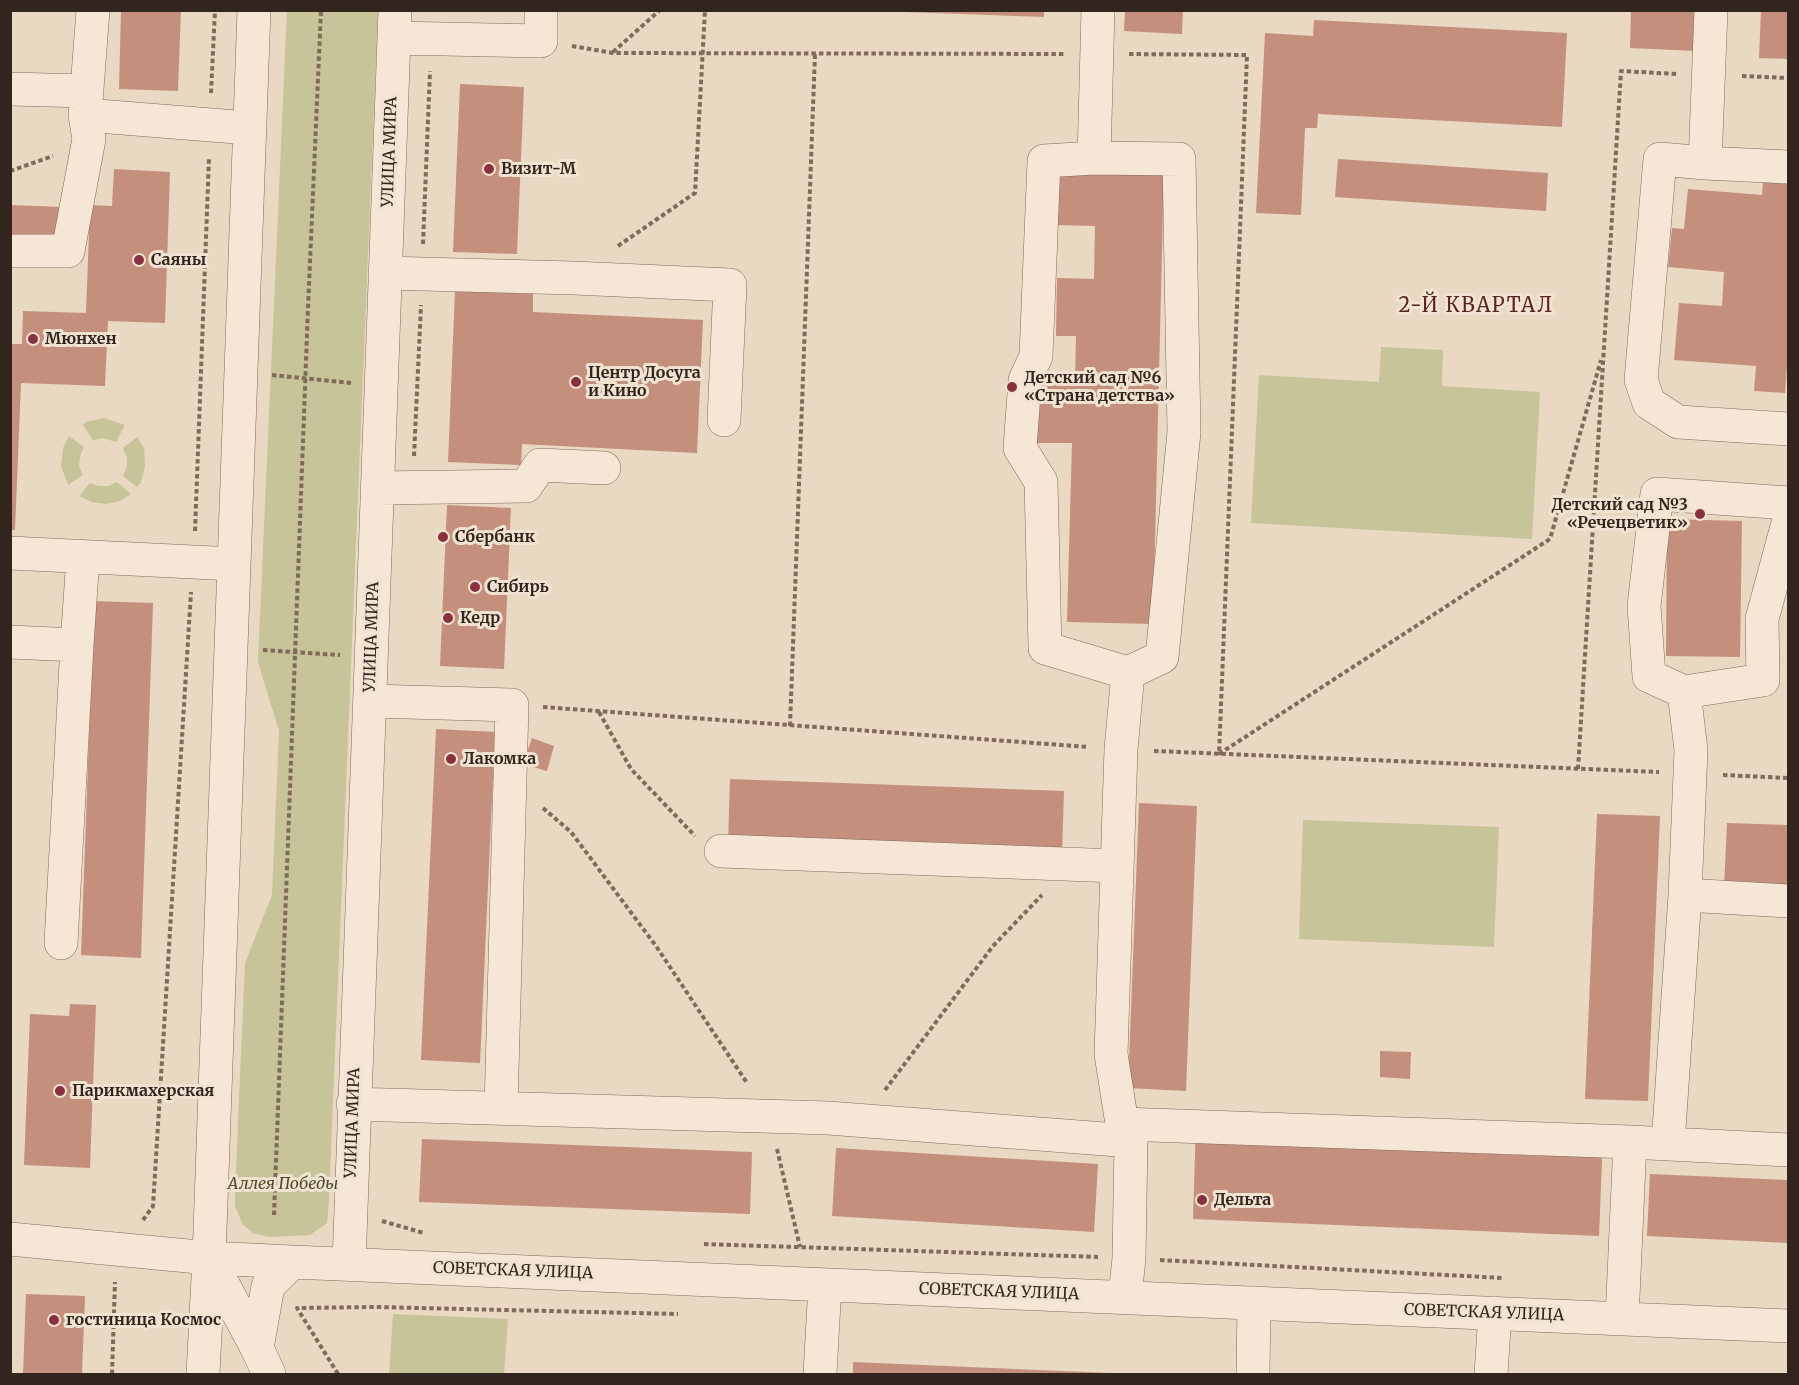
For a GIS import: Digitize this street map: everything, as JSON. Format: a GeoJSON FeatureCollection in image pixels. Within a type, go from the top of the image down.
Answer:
{"type":"FeatureCollection","features":[{"type":"Feature","properties":{"kind":"street"},"geometry":{"type":"LineString","coordinates":[[10,251],[68,251],[89,139],[86,103],[93,10]]}},
{"type":"Feature","properties":{"kind":"street"},"geometry":{"type":"LineString","coordinates":[[203,1374],[254,10]]}},
{"type":"Feature","properties":{"kind":"street"},"geometry":{"type":"LineString","coordinates":[[394,24],[541,41],[541,10]]}},
{"type":"Feature","properties":{"kind":"street"},"geometry":{"type":"LineString","coordinates":[[1094,158],[1098,10]]}},
{"type":"Feature","properties":{"kind":"street"},"geometry":{"type":"LineString","coordinates":[[1705,163],[1711,10]]}},
{"type":"Feature","properties":{"kind":"street","name":"УЛИЦА МИРА"},"geometry":{"type":"LineString","coordinates":[[349,1264],[353,1104],[394,24]]}},
{"type":"Feature","properties":{"kind":"street"},"geometry":{"type":"LineString","coordinates":[[10,89],[210,125],[249,128]]}},
{"type":"Feature","properties":{"kind":"street"},"geometry":{"type":"LineString","coordinates":[[1179,159],[1184,432],[1162,657],[1128,673],[1045,648],[1041,482],[1020,448],[1025,380],[1036,356],[1044,160],[1179,159]]}},
{"type":"Feature","properties":{"kind":"street"},"geometry":{"type":"LineString","coordinates":[[1788,167],[1660,159],[1641,380],[1648,403],[1678,422],[1788,429]]}},
{"type":"Feature","properties":{"kind":"street"},"geometry":{"type":"LineString","coordinates":[[385,273],[730,285],[724,420]]}},
{"type":"Feature","properties":{"kind":"street"},"geometry":{"type":"LineString","coordinates":[[377,488],[526,486],[540,465],[604,468]]}},
{"type":"Feature","properties":{"kind":"street"},"geometry":{"type":"LineString","coordinates":[[1788,503],[1657,494],[1644,606],[1649,676],[1684,692],[1763,680],[1762,619],[1788,523]]}},
{"type":"Feature","properties":{"kind":"street"},"geometry":{"type":"LineString","coordinates":[[10,553],[234,564]]}},
{"type":"Feature","properties":{"kind":"street"},"geometry":{"type":"LineString","coordinates":[[61,943],[83,557]]}},
{"type":"Feature","properties":{"kind":"street"},"geometry":{"type":"LineString","coordinates":[[10,642],[77,645]]}},
{"type":"Feature","properties":{"kind":"street"},"geometry":{"type":"LineString","coordinates":[[1125,1297],[1129,1258],[1127,1132],[1111,1054],[1120,749],[1128,673]]}},
{"type":"Feature","properties":{"kind":"street"},"geometry":{"type":"LineString","coordinates":[[1668,1144],[1685,895],[1691,750],[1684,692]]}},
{"type":"Feature","properties":{"kind":"street"},"geometry":{"type":"LineString","coordinates":[[370,701],[512,705],[501,1108]]}},
{"type":"Feature","properties":{"kind":"street"},"geometry":{"type":"LineString","coordinates":[[721,851],[1117,866]]}},
{"type":"Feature","properties":{"kind":"street"},"geometry":{"type":"LineString","coordinates":[[1685,895],[1788,901]]}},
{"type":"Feature","properties":{"kind":"street"},"geometry":{"type":"LineString","coordinates":[[353,1104],[769,1116],[1127,1132],[1630,1142],[1788,1150]]}},
{"type":"Feature","properties":{"kind":"street"},"geometry":{"type":"LineString","coordinates":[[1622,1319],[1630,1142]]}},
{"type":"Feature","properties":{"kind":"street","name":"СОВЕТСКАЯ УЛИЦА"},"geometry":{"type":"LineString","coordinates":[[10,1239],[124,1248],[209,1258],[1788,1326]]}},
{"type":"Feature","properties":{"kind":"street"},"geometry":{"type":"LineString","coordinates":[[209,1258],[263,1361]]}},
{"type":"Feature","properties":{"kind":"street"},"geometry":{"type":"LineString","coordinates":[[263,1361],[263,1307],[268,1286],[292,1262]]}},
{"type":"Feature","properties":{"kind":"street"},"geometry":{"type":"LineString","coordinates":[[819,1374],[825,1285]]}},
{"type":"Feature","properties":{"kind":"street"},"geometry":{"type":"LineString","coordinates":[[1252,1374],[1254,1303]]}},
{"type":"Feature","properties":{"kind":"street"},"geometry":{"type":"LineString","coordinates":[[1491,1374],[1495,1313]]}},
{"type":"Feature","properties":{"kind":"path"},"geometry":{"type":"LineString","coordinates":[[112,1374],[116,1261],[153,1206],[193,562],[214,10]]}},
{"type":"Feature","properties":{"kind":"path"},"geometry":{"type":"LineString","coordinates":[[274,1215],[321,10]]}},
{"type":"Feature","properties":{"kind":"path"},"geometry":{"type":"LineString","coordinates":[[613,53],[660,10]]}},
{"type":"Feature","properties":{"kind":"path"},"geometry":{"type":"LineString","coordinates":[[573,278],[695,193],[705,10]]}},
{"type":"Feature","properties":{"kind":"path"},"geometry":{"type":"LineString","coordinates":[[790,726],[815,54]]}},
{"type":"Feature","properties":{"kind":"path"},"geometry":{"type":"LineString","coordinates":[[1219,755],[1550,539],[1604,351]]}},
{"type":"Feature","properties":{"kind":"path"},"geometry":{"type":"LineString","coordinates":[[271,374],[363,385]]}},
{"type":"Feature","properties":{"kind":"path"},"geometry":{"type":"LineString","coordinates":[[188,645],[371,657]]}},
{"type":"Feature","properties":{"kind":"path"},"geometry":{"type":"LineString","coordinates":[[599,712],[631,770],[699,840],[721,851]]}},
{"type":"Feature","properties":{"kind":"path"},"geometry":{"type":"LineString","coordinates":[[509,781],[571,832],[656,946],[769,1116],[800,1247],[825,1285]]}},
{"type":"Feature","properties":{"kind":"path"},"geometry":{"type":"LineString","coordinates":[[861,1120],[993,946],[1072,865]]}},
{"type":"Feature","properties":{"kind":"path"},"geometry":{"type":"LineString","coordinates":[[381,1221],[429,1234]]}},
{"type":"Feature","properties":{"kind":"path"},"geometry":{"type":"LineString","coordinates":[[695,1244],[1129,1258],[1506,1278]]}},
{"type":"Feature","properties":{"kind":"path"},"geometry":{"type":"LineString","coordinates":[[338,1374],[297,1308],[680,1314]]}},
{"type":"Feature","properties":{"kind":"green space","name":"Аллея Победы"},"geometry":{"type":"Polygon","coordinates":[[[287,11],[378,11],[327,1223],[310,1235],[269,1237],[253,1233],[243,1225],[235,1206],[235,1191],[245,963],[272,895],[279,731],[258,662],[287,11]]]}},
{"type":"Feature","properties":{"kind":"green space"},"geometry":{"type":"Polygon","coordinates":[[[1381,347],[1443,350],[1442,386],[1540,392],[1532,539],[1251,523],[1259,375],[1379,382],[1381,347]]]}},
{"type":"Feature","properties":{"kind":"green space"},"geometry":{"type":"Polygon","coordinates":[[[104,418],[125,425],[116,442],[103,438],[93,440],[83,425],[86,422],[104,418]]]}},
{"type":"Feature","properties":{"kind":"green space"},"geometry":{"type":"Polygon","coordinates":[[[69,436],[84,447],[79,466],[83,475],[68,485],[61,466],[63,448],[69,436]]]}},
{"type":"Feature","properties":{"kind":"green space"},"geometry":{"type":"Polygon","coordinates":[[[137,437],[144,448],[145,466],[141,482],[137,487],[123,476],[127,458],[123,448],[137,437]]]}},
{"type":"Feature","properties":{"kind":"green space"},"geometry":{"type":"Polygon","coordinates":[[[117,482],[131,494],[120,501],[106,504],[92,502],[79,496],[90,483],[109,486],[117,482]]]}},
{"type":"Feature","properties":{"kind":"green space"},"geometry":{"type":"Polygon","coordinates":[[[1303,820],[1499,827],[1494,947],[1299,939],[1303,820]]]}},
{"type":"Feature","properties":{"kind":"green space"},"geometry":{"type":"Polygon","coordinates":[[[393,1314],[508,1319],[504,1374],[389,1374],[393,1314]]]}},
{"type":"Feature","properties":{"kind":"building"},"geometry":{"type":"Polygon","coordinates":[[[121,10],[181,10],[178,91],[119,89],[121,10]]]}},
{"type":"Feature","properties":{"kind":"building"},"geometry":{"type":"Polygon","coordinates":[[[905,10],[1044,10],[1044,17],[905,12],[905,10]]]}},
{"type":"Feature","properties":{"kind":"building"},"geometry":{"type":"Polygon","coordinates":[[[1125,10],[1183,10],[1182,34],[1124,31],[1125,10]]]}},
{"type":"Feature","properties":{"kind":"building"},"geometry":{"type":"Polygon","coordinates":[[[1631,10],[1698,10],[1696,51],[1630,48],[1631,10]]]}},
{"type":"Feature","properties":{"kind":"building"},"geometry":{"type":"Polygon","coordinates":[[[1761,10],[1788,10],[1788,59],[1759,58],[1761,10]]]}},
{"type":"Feature","properties":{"kind":"building"},"geometry":{"type":"Polygon","coordinates":[[[1314,20],[1567,33],[1562,127],[1318,114],[1317,128],[1305,128],[1301,215],[1256,213],[1265,33],[1313,36],[1314,20]]]}},
{"type":"Feature","properties":{"kind":"building","name":"Визит-М"},"geometry":{"type":"Polygon","coordinates":[[[460,84],[524,87],[517,254],[453,252],[460,84]]]}},
{"type":"Feature","properties":{"kind":"building"},"geometry":{"type":"Polygon","coordinates":[[[1338,159],[1548,173],[1546,211],[1335,197],[1338,159]]]}},
{"type":"Feature","properties":{"kind":"building"},"geometry":{"type":"Polygon","coordinates":[[[1058,165],[1164,167],[1153,624],[1067,622],[1072,443],[1036,443],[1038,378],[1075,380],[1076,336],[1056,336],[1057,278],[1094,279],[1095,226],[1057,225],[1058,165]]]}},
{"type":"Feature","properties":{"kind":"building"},"geometry":{"type":"Polygon","coordinates":[[[114,169],[170,172],[165,323],[108,321],[105,386],[21,383],[15,530],[10,530],[10,344],[22,344],[23,311],[86,313],[90,205],[112,206],[114,169]]]}},
{"type":"Feature","properties":{"kind":"building"},"geometry":{"type":"Polygon","coordinates":[[[1763,182],[1788,184],[1788,355],[1785,393],[1754,391],[1756,366],[1674,360],[1679,303],[1722,306],[1724,272],[1668,267],[1672,228],[1684,229],[1688,189],[1762,195],[1763,182]]]}},
{"type":"Feature","properties":{"kind":"building"},"geometry":{"type":"Polygon","coordinates":[[[10,205],[63,207],[62,236],[10,235],[10,205]]]}},
{"type":"Feature","properties":{"kind":"building","name":"Центр Досуга и Кино"},"geometry":{"type":"Polygon","coordinates":[[[455,290],[533,294],[533,312],[703,320],[697,453],[522,444],[521,465],[448,462],[455,290]]]}},
{"type":"Feature","properties":{"kind":"building","name":"Сибирь"},"geometry":{"type":"Polygon","coordinates":[[[447,505],[511,508],[504,669],[440,666],[447,505]]]}},
{"type":"Feature","properties":{"kind":"building"},"geometry":{"type":"Polygon","coordinates":[[[1667,519],[1742,521],[1740,657],[1666,656],[1667,519]]]}},
{"type":"Feature","properties":{"kind":"building"},"geometry":{"type":"Polygon","coordinates":[[[94,601],[153,603],[141,958],[81,955],[94,601]]]}},
{"type":"Feature","properties":{"kind":"building"},"geometry":{"type":"Polygon","coordinates":[[[436,729],[495,732],[480,1063],[421,1060],[436,729]]]}},
{"type":"Feature","properties":{"kind":"building"},"geometry":{"type":"Polygon","coordinates":[[[532,738],[554,746],[547,771],[523,764],[532,738]]]}},
{"type":"Feature","properties":{"kind":"building"},"geometry":{"type":"Polygon","coordinates":[[[730,779],[1064,791],[1062,854],[728,843],[730,779]]]}},
{"type":"Feature","properties":{"kind":"building"},"geometry":{"type":"Polygon","coordinates":[[[1139,803],[1197,806],[1186,1091],[1128,1088],[1139,803]]]}},
{"type":"Feature","properties":{"kind":"building"},"geometry":{"type":"Polygon","coordinates":[[[1597,814],[1660,816],[1648,1101],[1585,1099],[1597,814]]]}},
{"type":"Feature","properties":{"kind":"building"},"geometry":{"type":"Polygon","coordinates":[[[1727,823],[1788,825],[1788,890],[1724,888],[1727,823]]]}},
{"type":"Feature","properties":{"kind":"building","name":"Парикмахерская"},"geometry":{"type":"Polygon","coordinates":[[[70,1004],[96,1005],[90,1168],[24,1165],[30,1014],[69,1016],[70,1004]]]}},
{"type":"Feature","properties":{"kind":"building"},"geometry":{"type":"Polygon","coordinates":[[[1380,1051],[1411,1052],[1410,1079],[1380,1077],[1380,1051]]]}},
{"type":"Feature","properties":{"kind":"building"},"geometry":{"type":"Polygon","coordinates":[[[1196,1122],[1254,1144],[1545,1156],[1545,1131],[1603,1134],[1599,1236],[1193,1219],[1196,1122]]]}},
{"type":"Feature","properties":{"kind":"building"},"geometry":{"type":"Polygon","coordinates":[[[422,1139],[752,1152],[750,1214],[419,1202],[422,1139]]]}},
{"type":"Feature","properties":{"kind":"building"},"geometry":{"type":"Polygon","coordinates":[[[836,1148],[1098,1164],[1094,1232],[832,1216],[836,1148]]]}},
{"type":"Feature","properties":{"kind":"building"},"geometry":{"type":"Polygon","coordinates":[[[1650,1174],[1788,1180],[1788,1243],[1647,1236],[1650,1174]]]}},
{"type":"Feature","properties":{"kind":"building","name":"гостиница Космос"},"geometry":{"type":"Polygon","coordinates":[[[26,1294],[85,1296],[82,1374],[23,1374],[26,1294]]]}},
{"type":"Feature","properties":{"kind":"building"},"geometry":{"type":"Polygon","coordinates":[[[853,1362],[1108,1373],[1108,1374],[853,1374],[853,1362]]]}},
{"type":"Feature","properties":{"kind":"place","name":"Визит-М"},"geometry":{"type":"Point","coordinates":[489,169]}},
{"type":"Feature","properties":{"kind":"place","name":"Саяны"},"geometry":{"type":"Point","coordinates":[139,260]}},
{"type":"Feature","properties":{"kind":"place","name":"Мюнхен"},"geometry":{"type":"Point","coordinates":[33,339]}},
{"type":"Feature","properties":{"kind":"place","name":"Центр Досуга и Кино"},"geometry":{"type":"Point","coordinates":[576,382]}},
{"type":"Feature","properties":{"kind":"place","name":"Детский сад №6 «Страна детства»"},"geometry":{"type":"Point","coordinates":[1012,387]}},
{"type":"Feature","properties":{"kind":"place","name":"Детский сад №3 «Речецветик»"},"geometry":{"type":"Point","coordinates":[1700,514]}},
{"type":"Feature","properties":{"kind":"place","name":"Сбербанк"},"geometry":{"type":"Point","coordinates":[443,537]}},
{"type":"Feature","properties":{"kind":"place","name":"Сибирь"},"geometry":{"type":"Point","coordinates":[475,587]}},
{"type":"Feature","properties":{"kind":"place","name":"Кедр"},"geometry":{"type":"Point","coordinates":[448,618]}},
{"type":"Feature","properties":{"kind":"place","name":"Лакомка"},"geometry":{"type":"Point","coordinates":[451,759]}},
{"type":"Feature","properties":{"kind":"place","name":"Парикмахерская"},"geometry":{"type":"Point","coordinates":[60,1091]}},
{"type":"Feature","properties":{"kind":"place","name":"Дельта"},"geometry":{"type":"Point","coordinates":[1202,1200]}},
{"type":"Feature","properties":{"kind":"place","name":"гостиница Космос"},"geometry":{"type":"Point","coordinates":[54,1320]}},
{"type":"Feature","properties":{"kind":"district","name":"2-Й КВАРТАЛ"},"geometry":{"type":"Point","coordinates":[1476,306]}}]}
